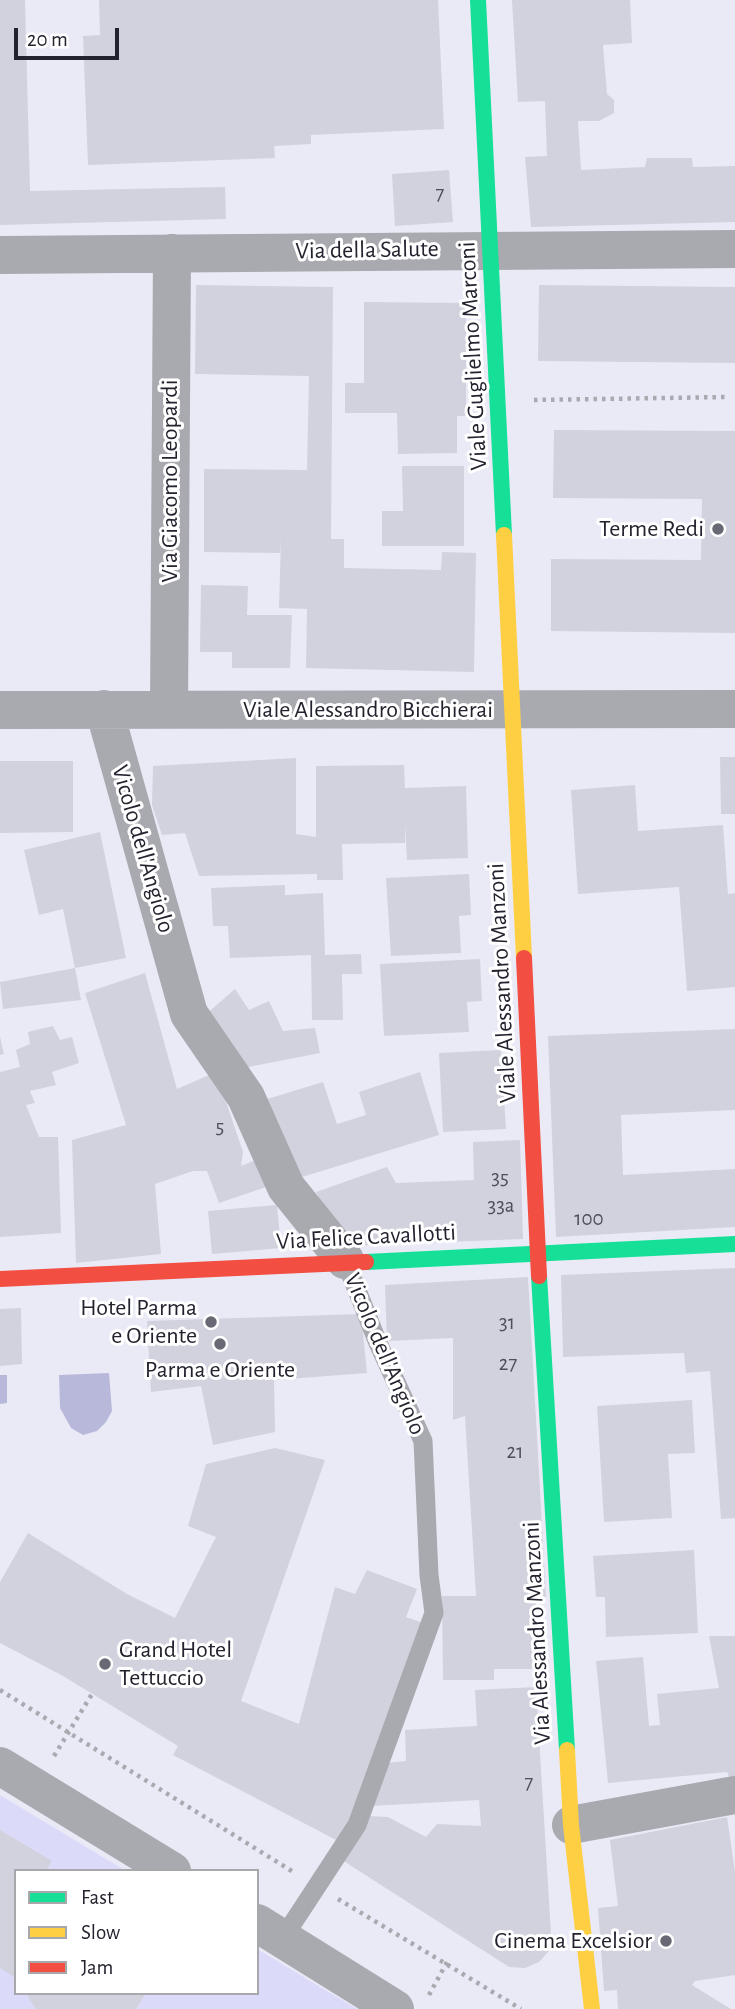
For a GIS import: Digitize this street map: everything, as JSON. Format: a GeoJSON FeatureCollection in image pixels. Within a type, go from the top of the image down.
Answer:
{"type":"FeatureCollection","features":[{"type":"Feature","properties":{"kind":"street","name":"Viale Guglielmo Marconi"},"geometry":{"type":"LineString","coordinates":[[478,0],[499,401],[511,710]]}},
{"type":"Feature","properties":{"kind":"street","name":"Via della Salute"},"geometry":{"type":"LineString","coordinates":[[0,255],[735,249]]}},
{"type":"Feature","properties":{"kind":"street","name":"Via Giacomo Leopardi"},"geometry":{"type":"LineString","coordinates":[[169,709],[172,253]]}},
{"type":"Feature","properties":{"kind":"street","name":"Vicolo dell'Angiolo"},"geometry":{"type":"LineString","coordinates":[[104,709],[189,1014],[246,1097],[286,1187],[345,1260]]}},
{"type":"Feature","properties":{"kind":"street","name":"Viale Alessandro Bicchierai"},"geometry":{"type":"LineString","coordinates":[[0,710],[735,709]]}},
{"type":"Feature","properties":{"kind":"street","name":"Viale Alessandro Manzoni"},"geometry":{"type":"LineString","coordinates":[[511,710],[538,1253]]}},
{"type":"Feature","properties":{"kind":"street","name":"Via Felice Cavallotti"},"geometry":{"type":"LineString","coordinates":[[0,1279],[345,1260],[735,1244]]}},
{"type":"Feature","properties":{"kind":"street","name":"Via Alessandro Manzoni"},"geometry":{"type":"LineString","coordinates":[[538,1253],[571,1825],[592,2009]]}},
{"type":"Feature","properties":{"kind":"street"},"geometry":{"type":"LineString","coordinates":[[0,1766],[169,1869]]}},
{"type":"Feature","properties":{"kind":"street"},"geometry":{"type":"LineString","coordinates":[[571,1825],[735,1795]]}},
{"type":"Feature","properties":{"kind":"street"},"geometry":{"type":"LineString","coordinates":[[270,1931],[411,2003]]}},
{"type":"Feature","properties":{"kind":"lane","name":"Vicolo dell'Angiolo"},"geometry":{"type":"LineString","coordinates":[[270,1931],[316,1886],[357,1825],[434,1613],[429,1575],[423,1441],[378,1343],[345,1260]]}},
{"type":"Feature","properties":{"kind":"path"},"geometry":{"type":"LineString","coordinates":[[499,401],[728,397]]}},
{"type":"Feature","properties":{"kind":"path"},"geometry":{"type":"LineString","coordinates":[[0,1690],[316,1886],[447,1962],[521,2009]]}},
{"type":"Feature","properties":{"kind":"path"},"geometry":{"type":"LineString","coordinates":[[68,1732],[92,1694]]}},
{"type":"Feature","properties":{"kind":"path"},"geometry":{"type":"LineString","coordinates":[[411,2003],[447,1962]]}},
{"type":"Feature","properties":{"kind":"shaded area"},"geometry":{"type":"Polygon","coordinates":[[[109,1373],[112,1411],[97,1431],[83,1435],[71,1428],[60,1408],[59,1375],[109,1373]]]}},
{"type":"Feature","properties":{"kind":"shaded area"},"geometry":{"type":"Polygon","coordinates":[[[0,1375],[7,1375],[7,1403],[0,1404],[0,1375]]]}},
{"type":"Feature","properties":{"kind":"shaded area"},"geometry":{"type":"Polygon","coordinates":[[[0,1795],[123,1869],[14,1869],[14,1995],[259,1995],[259,1950],[357,2009],[0,2009],[0,1795]]]}},
{"type":"Feature","properties":{"kind":"building"},"geometry":{"type":"Polygon","coordinates":[[[0,0],[25,0],[30,191],[225,187],[226,219],[0,225],[0,0]]]}},
{"type":"Feature","properties":{"kind":"building"},"geometry":{"type":"Polygon","coordinates":[[[99,0],[438,0],[444,129],[311,135],[311,144],[274,146],[275,158],[88,165],[83,36],[100,35],[99,0]]]}},
{"type":"Feature","properties":{"kind":"building"},"geometry":{"type":"Polygon","coordinates":[[[512,0],[630,0],[632,43],[603,45],[607,94],[614,100],[614,113],[599,121],[578,121],[581,170],[645,167],[647,158],[692,158],[693,167],[735,166],[735,222],[531,227],[525,157],[547,156],[545,101],[518,102],[512,0]]]}},
{"type":"Feature","properties":{"kind":"building"},"geometry":{"type":"Polygon","coordinates":[[[449,170],[453,222],[395,226],[392,174],[449,170]]]}},
{"type":"Feature","properties":{"kind":"building"},"geometry":{"type":"Polygon","coordinates":[[[196,285],[333,287],[331,539],[344,539],[344,568],[441,570],[442,552],[476,553],[474,672],[306,668],[307,609],[279,608],[281,538],[280,553],[204,552],[204,469],[307,470],[309,376],[195,374],[196,285]]]}},
{"type":"Feature","properties":{"kind":"building"},"geometry":{"type":"Polygon","coordinates":[[[539,285],[735,287],[735,363],[538,361],[539,285]]]}},
{"type":"Feature","properties":{"kind":"building"},"geometry":{"type":"Polygon","coordinates":[[[364,302],[466,303],[466,416],[457,416],[457,453],[398,454],[397,413],[345,413],[345,383],[364,383],[364,302]]]}},
{"type":"Feature","properties":{"kind":"building","name":"Terme Redi"},"geometry":{"type":"Polygon","coordinates":[[[554,430],[735,431],[735,633],[551,631],[551,559],[701,560],[702,499],[553,498],[554,430]]]}},
{"type":"Feature","properties":{"kind":"building"},"geometry":{"type":"Polygon","coordinates":[[[402,466],[464,466],[464,546],[382,546],[382,511],[403,511],[402,466]]]}},
{"type":"Feature","properties":{"kind":"building"},"geometry":{"type":"Polygon","coordinates":[[[201,585],[248,586],[247,615],[292,615],[290,668],[232,668],[232,652],[200,652],[201,585]]]}},
{"type":"Feature","properties":{"kind":"building"},"geometry":{"type":"Polygon","coordinates":[[[720,757],[735,757],[735,814],[721,814],[720,757]]]}},
{"type":"Feature","properties":{"kind":"building"},"geometry":{"type":"Polygon","coordinates":[[[296,758],[296,834],[316,837],[316,766],[404,765],[405,788],[466,786],[468,858],[407,860],[405,825],[405,843],[342,844],[343,880],[317,880],[317,874],[199,876],[185,833],[162,835],[152,805],[153,766],[296,758]]]}},
{"type":"Feature","properties":{"kind":"building"},"geometry":{"type":"Polygon","coordinates":[[[0,761],[73,761],[73,832],[0,833],[0,761]]]}},
{"type":"Feature","properties":{"kind":"building"},"geometry":{"type":"Polygon","coordinates":[[[635,785],[638,831],[723,825],[728,894],[735,893],[735,987],[687,991],[679,887],[578,894],[571,790],[635,785]]]}},
{"type":"Feature","properties":{"kind":"building"},"geometry":{"type":"Polygon","coordinates":[[[100,832],[126,958],[75,968],[63,909],[39,915],[24,850],[100,832]]]}},
{"type":"Feature","properties":{"kind":"building"},"geometry":{"type":"Polygon","coordinates":[[[469,874],[471,915],[459,916],[461,953],[391,956],[386,878],[469,874]]]}},
{"type":"Feature","properties":{"kind":"building"},"geometry":{"type":"Polygon","coordinates":[[[285,885],[285,895],[323,893],[325,955],[361,954],[362,974],[342,974],[343,1020],[312,1020],[311,955],[230,958],[228,926],[213,926],[211,888],[285,885]]]}},
{"type":"Feature","properties":{"kind":"building"},"geometry":{"type":"Polygon","coordinates":[[[480,959],[482,1001],[467,1002],[469,1032],[384,1036],[380,964],[480,959]]]}},
{"type":"Feature","properties":{"kind":"building"},"geometry":{"type":"Polygon","coordinates":[[[75,968],[81,1000],[3,1009],[0,982],[75,968]]]}},
{"type":"Feature","properties":{"kind":"building"},"geometry":{"type":"Polygon","coordinates":[[[145,973],[177,1089],[216,1072],[243,1152],[241,1166],[263,1157],[272,1185],[219,1203],[207,1171],[193,1171],[155,1184],[161,1254],[76,1263],[72,1140],[126,1125],[85,993],[145,973]]]}},
{"type":"Feature","properties":{"kind":"building"},"geometry":{"type":"Polygon","coordinates":[[[235,989],[249,1010],[269,1001],[283,1031],[315,1028],[320,1053],[238,1069],[204,1016],[235,989]]]}},
{"type":"Feature","properties":{"kind":"building"},"geometry":{"type":"Polygon","coordinates":[[[53,1026],[60,1040],[72,1037],[79,1063],[52,1072],[56,1085],[30,1091],[35,1103],[26,1105],[39,1137],[58,1137],[61,1233],[0,1237],[0,1072],[20,1067],[16,1050],[30,1044],[28,1032],[53,1026]]]}},
{"type":"Feature","properties":{"kind":"building"},"geometry":{"type":"Polygon","coordinates":[[[735,1029],[735,1110],[621,1115],[623,1175],[735,1169],[735,1227],[556,1237],[548,1036],[735,1029]]]}},
{"type":"Feature","properties":{"kind":"building"},"geometry":{"type":"Polygon","coordinates":[[[0,1037],[4,1054],[0,1055],[0,1037]]]}},
{"type":"Feature","properties":{"kind":"building"},"geometry":{"type":"Polygon","coordinates":[[[501,1050],[506,1129],[443,1132],[439,1053],[501,1050]]]}},
{"type":"Feature","properties":{"kind":"building"},"geometry":{"type":"Polygon","coordinates":[[[420,1072],[439,1135],[289,1181],[264,1100],[323,1082],[337,1124],[366,1115],[359,1092],[420,1072]]]}},
{"type":"Feature","properties":{"kind":"building"},"geometry":{"type":"Polygon","coordinates":[[[520,1140],[523,1239],[344,1246],[316,1192],[387,1167],[396,1183],[474,1180],[473,1142],[520,1140]]]}},
{"type":"Feature","properties":{"kind":"building"},"geometry":{"type":"Polygon","coordinates":[[[277,1205],[281,1248],[212,1254],[208,1211],[277,1205]]]}},
{"type":"Feature","properties":{"kind":"building"},"geometry":{"type":"Polygon","coordinates":[[[735,1268],[735,1518],[721,1519],[710,1371],[686,1373],[684,1353],[563,1357],[561,1275],[735,1268]]]}},
{"type":"Feature","properties":{"kind":"building"},"geometry":{"type":"Polygon","coordinates":[[[528,1277],[546,1597],[536,1596],[537,1669],[494,1669],[494,1680],[443,1680],[442,1596],[476,1596],[465,1416],[453,1420],[453,1338],[387,1341],[385,1285],[528,1277]]]}},
{"type":"Feature","properties":{"kind":"building"},"geometry":{"type":"Polygon","coordinates":[[[21,1308],[22,1364],[0,1366],[0,1309],[21,1308]]]}},
{"type":"Feature","properties":{"kind":"building"},"geometry":{"type":"Polygon","coordinates":[[[361,1314],[367,1373],[274,1380],[275,1432],[213,1445],[201,1386],[151,1392],[147,1321],[361,1314]]]}},
{"type":"Feature","properties":{"kind":"building"},"geometry":{"type":"Polygon","coordinates":[[[692,1400],[695,1453],[668,1454],[672,1518],[604,1522],[597,1406],[692,1400]]]}},
{"type":"Feature","properties":{"kind":"building"},"geometry":{"type":"Polygon","coordinates":[[[275,1448],[325,1460],[241,1701],[299,1724],[335,1587],[355,1594],[367,1570],[417,1589],[406,1617],[423,1623],[372,1772],[340,1842],[173,1755],[178,1746],[63,1676],[0,1643],[0,1582],[28,1533],[127,1594],[175,1618],[216,1537],[188,1526],[206,1464],[275,1448]]]}},
{"type":"Feature","properties":{"kind":"building"},"geometry":{"type":"Polygon","coordinates":[[[694,1550],[698,1633],[606,1637],[605,1597],[596,1597],[593,1556],[694,1550]]]}},
{"type":"Feature","properties":{"kind":"building"},"geometry":{"type":"Polygon","coordinates":[[[709,1636],[735,1636],[735,1790],[727,1772],[608,1783],[596,1661],[643,1657],[649,1726],[660,1725],[657,1694],[719,1688],[709,1636]]]}},
{"type":"Feature","properties":{"kind":"building"},"geometry":{"type":"Polygon","coordinates":[[[536,1687],[551,1934],[549,1951],[539,1962],[525,1968],[509,1967],[342,1860],[368,1816],[388,1817],[426,1837],[437,1824],[481,1826],[479,1800],[370,1806],[386,1763],[406,1761],[405,1730],[477,1726],[475,1690],[536,1687]]]}},
{"type":"Feature","properties":{"kind":"building"},"geometry":{"type":"Polygon","coordinates":[[[727,1817],[735,1872],[735,1975],[695,1981],[692,1985],[731,2009],[618,2009],[617,1990],[604,1991],[598,1908],[618,1906],[610,1840],[727,1817]]]}},
{"type":"Feature","properties":{"kind":"building"},"geometry":{"type":"Polygon","coordinates":[[[0,1830],[52,1861],[47,1869],[14,1869],[14,1977],[0,1968],[0,1830]]]}},
{"type":"Feature","properties":{"kind":"building"},"geometry":{"type":"Polygon","coordinates":[[[145,1995],[136,2009],[36,2009],[28,1997],[145,1995]]]}},
{"type":"Feature","properties":{"kind":"traffic: fast"},"geometry":{"type":"LineString","coordinates":[[478,0],[504,535]]}},
{"type":"Feature","properties":{"kind":"traffic: fast"},"geometry":{"type":"LineString","coordinates":[[366,1262],[735,1244]]}},
{"type":"Feature","properties":{"kind":"traffic: fast"},"geometry":{"type":"LineString","coordinates":[[539,1276],[567,1750]]}},
{"type":"Feature","properties":{"kind":"traffic: slow"},"geometry":{"type":"LineString","coordinates":[[504,535],[524,958]]}},
{"type":"Feature","properties":{"kind":"traffic: slow"},"geometry":{"type":"LineString","coordinates":[[567,1750],[571,1825],[592,2009]]}},
{"type":"Feature","properties":{"kind":"traffic: jam"},"geometry":{"type":"LineString","coordinates":[[524,958],[539,1276]]}},
{"type":"Feature","properties":{"kind":"traffic: jam"},"geometry":{"type":"LineString","coordinates":[[0,1279],[366,1262]]}},
{"type":"Feature","properties":{"kind":"place","name":"Terme Redi"},"geometry":{"type":"Point","coordinates":[718,529]}},
{"type":"Feature","properties":{"kind":"place","name":"Hotel Parma e Oriente"},"geometry":{"type":"Point","coordinates":[211,1322]}},
{"type":"Feature","properties":{"kind":"place","name":"Parma e Oriente"},"geometry":{"type":"Point","coordinates":[220,1344]}},
{"type":"Feature","properties":{"kind":"place","name":"Grand Hotel Tettuccio"},"geometry":{"type":"Point","coordinates":[105,1664]}},
{"type":"Feature","properties":{"kind":"place","name":"Cinema Excelsior"},"geometry":{"type":"Point","coordinates":[666,1941]}}]}
